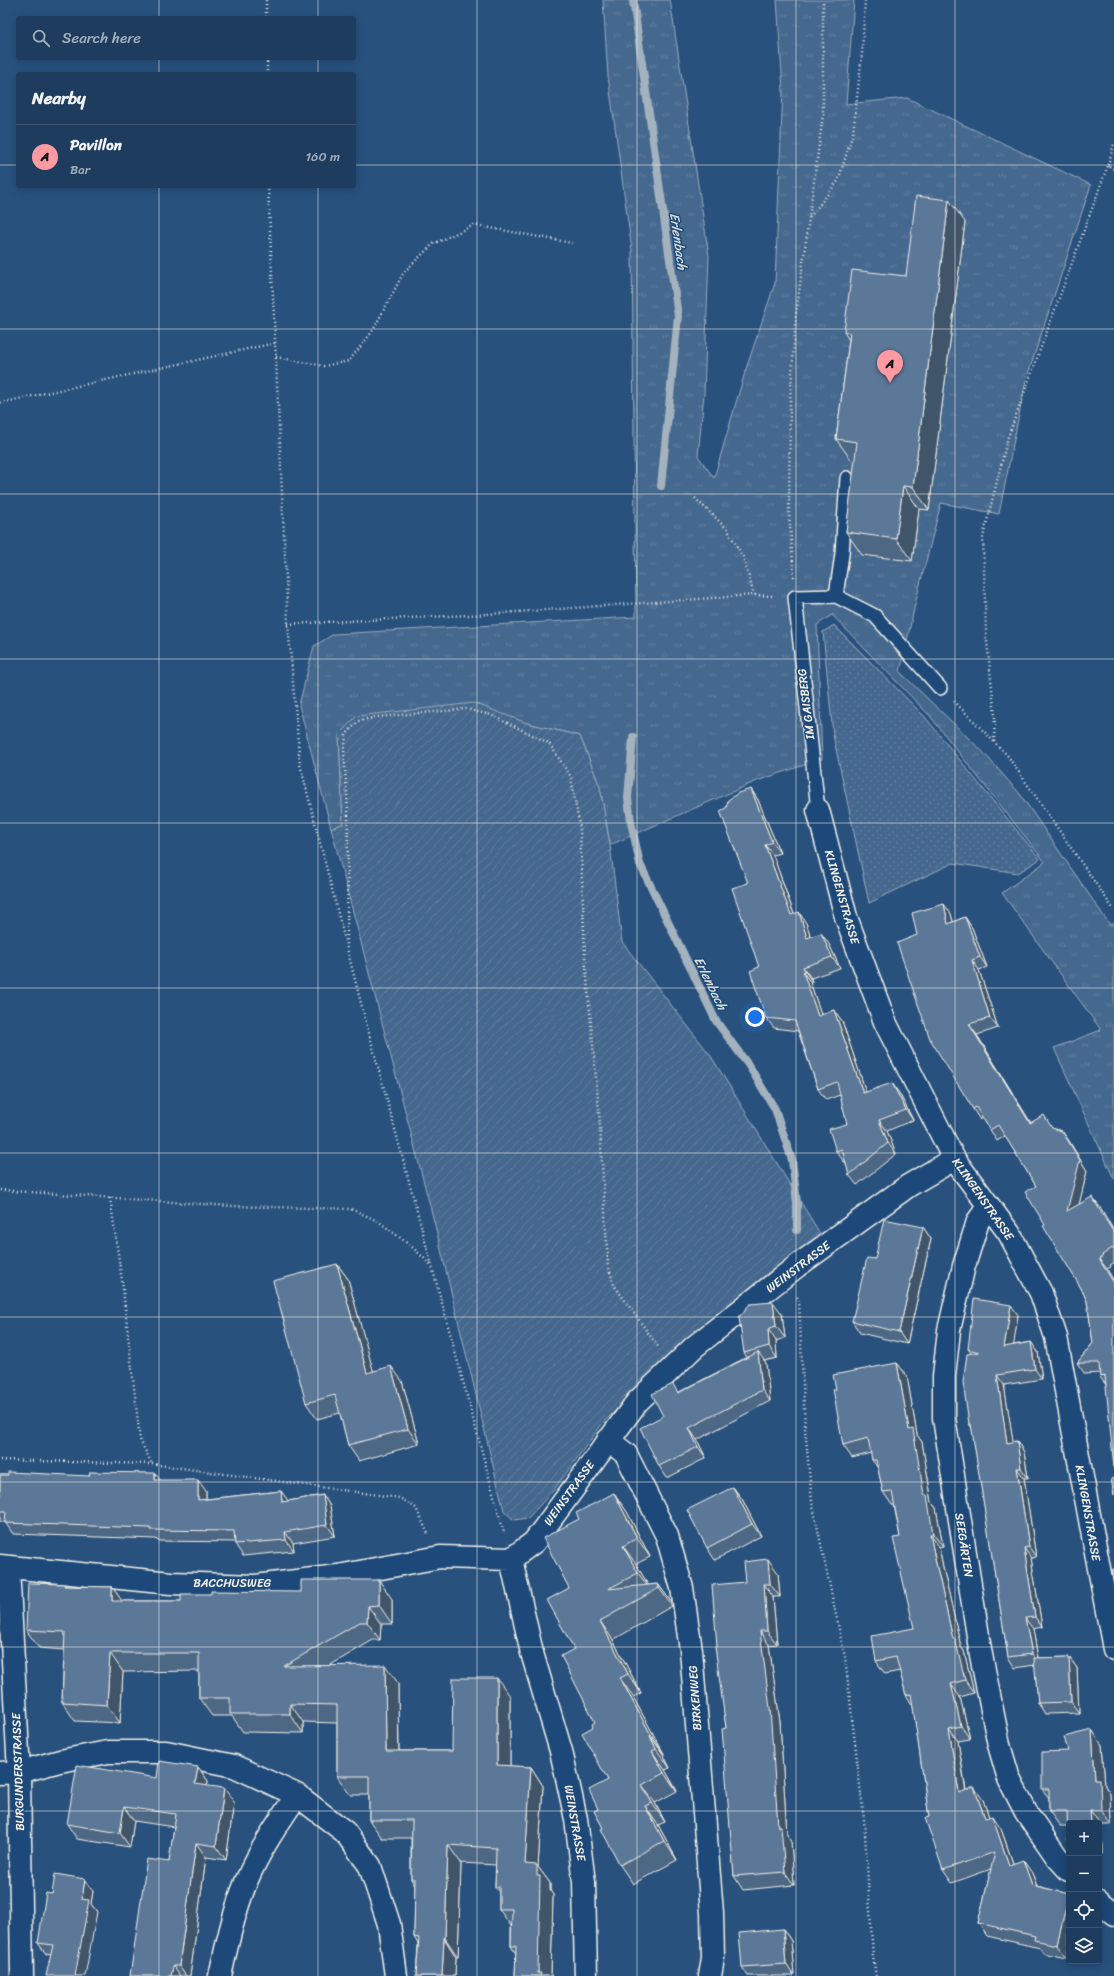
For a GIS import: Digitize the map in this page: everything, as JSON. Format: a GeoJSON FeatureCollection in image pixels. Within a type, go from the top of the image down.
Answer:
{"type":"FeatureCollection","features":[{"type":"Feature","properties":{"kind":"street","name":"KLINGENSTRASSE"},"geometry":{"type":"LineString","coordinates":[[818,810],[846,917],[885,1022],[954,1159],[1009,1233],[1041,1294],[1056,1337],[1114,1649]]}},
{"type":"Feature","properties":{"kind":"street","name":"WEINSTRASSE"},"geometry":{"type":"LineString","coordinates":[[586,1976],[584,1882],[576,1819],[561,1751],[532,1653],[511,1559],[534,1542],[637,1402],[694,1347],[782,1278],[908,1186],[954,1159]]}},
{"type":"Feature","properties":{"kind":"street","name":"SEEGÄRTEN"},"geometry":{"type":"LineString","coordinates":[[989,1206],[978,1221],[964,1266],[949,1330],[944,1376],[944,1418],[981,1655],[999,1745],[1009,1778],[1026,1812],[1057,1857],[1066,1867]]}},
{"type":"Feature","properties":{"kind":"street","name":"BIRKENWEG"},"geometry":{"type":"LineString","coordinates":[[608,1440],[626,1454],[667,1536],[682,1588],[691,1650],[712,1913],[713,1958],[710,1976]]}},
{"type":"Feature","properties":{"kind":"street","name":"BACCHUSWEG"},"geometry":{"type":"LineString","coordinates":[[4,1567],[171,1583],[255,1586],[338,1576],[440,1557],[511,1559]]}},
{"type":"Feature","properties":{"kind":"street","name":"BURGUNDERSTRASSE"},"geometry":{"type":"LineString","coordinates":[[4,1567],[10,1773],[22,1976]]}},
{"type":"Feature","properties":{"kind":"street"},"geometry":{"type":"LineString","coordinates":[[10,1773],[60,1761],[108,1752],[166,1752],[234,1766],[297,1795],[345,1832],[370,1866],[389,1924],[396,1976]]}},
{"type":"Feature","properties":{"kind":"street"},"geometry":{"type":"LineString","coordinates":[[220,1976],[232,1926],[246,1881],[270,1834],[297,1795]]}},
{"type":"Feature","properties":{"kind":"street"},"geometry":{"type":"LineString","coordinates":[[1102,1904],[1114,1914]]}},
{"type":"Feature","properties":{"kind":"lane"},"geometry":{"type":"LineString","coordinates":[[836,596],[842,554],[847,478]]}},
{"type":"Feature","properties":{"kind":"lane"},"geometry":{"type":"LineString","coordinates":[[795,597],[836,596],[875,616],[940,688]]}},
{"type":"Feature","properties":{"kind":"lane","name":"IM GAISBERG"},"geometry":{"type":"LineString","coordinates":[[795,597],[818,810]]}},
{"type":"Feature","properties":{"kind":"path"},"geometry":{"type":"LineString","coordinates":[[266,0],[266,16]]}},
{"type":"Feature","properties":{"kind":"path"},"geometry":{"type":"LineString","coordinates":[[288,624],[489,614],[754,595],[795,597],[789,513],[790,402],[796,314],[823,115],[823,0]]}},
{"type":"Feature","properties":{"kind":"path"},"geometry":{"type":"LineString","coordinates":[[809,217],[838,181],[853,133],[862,54],[866,0]]}},
{"type":"Feature","properties":{"kind":"path"},"geometry":{"type":"LineString","coordinates":[[267,60],[267,72]]}},
{"type":"Feature","properties":{"kind":"path"},"geometry":{"type":"LineString","coordinates":[[994,742],[996,716],[986,633],[983,537],[1008,437],[1108,165],[1114,144]]}},
{"type":"Feature","properties":{"kind":"path"},"geometry":{"type":"LineString","coordinates":[[1108,165],[1114,169]]}},
{"type":"Feature","properties":{"kind":"path"},"geometry":{"type":"LineString","coordinates":[[268,188],[288,624],[300,764],[347,948],[511,1559]]}},
{"type":"Feature","properties":{"kind":"path"},"geometry":{"type":"LineString","coordinates":[[276,357],[324,366],[348,361],[372,332],[404,272],[433,244],[474,225],[572,243]]}},
{"type":"Feature","properties":{"kind":"path"},"geometry":{"type":"LineString","coordinates":[[0,403],[275,343]]}},
{"type":"Feature","properties":{"kind":"path"},"geometry":{"type":"LineString","coordinates":[[695,498],[727,529],[743,557],[754,595]]}},
{"type":"Feature","properties":{"kind":"path"},"geometry":{"type":"LineString","coordinates":[[940,688],[1007,755],[1114,910]]}},
{"type":"Feature","properties":{"kind":"path"},"geometry":{"type":"LineString","coordinates":[[347,948],[348,808],[344,754],[346,735],[358,721],[377,717],[466,709],[491,715],[549,743],[572,777],[580,829],[585,956],[599,1111],[608,1265],[614,1285],[673,1367]]}},
{"type":"Feature","properties":{"kind":"path"},"geometry":{"type":"LineString","coordinates":[[0,1190],[231,1206],[352,1209],[378,1221],[411,1246],[432,1265]]}},
{"type":"Feature","properties":{"kind":"path"},"geometry":{"type":"LineString","coordinates":[[110,1198],[122,1281],[140,1440],[152,1464]]}},
{"type":"Feature","properties":{"kind":"path"},"geometry":{"type":"LineString","coordinates":[[782,1278],[799,1300],[805,1428],[812,1502],[845,1657],[864,1820],[872,1957],[876,1976]]}},
{"type":"Feature","properties":{"kind":"path"},"geometry":{"type":"LineString","coordinates":[[0,1460],[152,1464],[400,1498],[416,1508],[440,1557]]}},
{"type":"Feature","properties":{"kind":"green space"},"geometry":{"type":"Polygon","coordinates":[[[603,0],[670,0],[709,256],[704,394],[698,456],[714,478],[745,372],[775,283],[783,89],[777,0],[854,0],[846,104],[907,98],[1091,185],[1026,380],[999,514],[941,503],[916,600],[900,672],[983,752],[1020,794],[1110,925],[1114,923],[1114,1179],[1054,1048],[1101,1030],[1002,893],[1045,862],[930,716],[832,615],[817,625],[822,759],[757,781],[610,845],[600,787],[580,736],[527,723],[339,734],[343,824],[331,828],[299,705],[314,646],[334,634],[636,617],[632,251],[608,76],[603,0]]]}},
{"type":"Feature","properties":{"kind":"green space"},"geometry":{"type":"Polygon","coordinates":[[[834,625],[925,717],[1040,859],[1018,873],[953,863],[869,903],[833,735],[823,632],[834,625]]]}},
{"type":"Feature","properties":{"kind":"green space"},"geometry":{"type":"Polygon","coordinates":[[[474,703],[527,723],[580,736],[600,787],[610,845],[622,942],[711,1056],[821,1235],[690,1336],[602,1424],[553,1491],[528,1518],[514,1520],[504,1511],[435,1225],[331,828],[343,824],[339,734],[357,716],[474,703]]]}},
{"type":"Feature","properties":{"kind":"building"},"geometry":{"type":"Polygon","coordinates":[[[916,196],[949,200],[913,487],[903,486],[896,539],[846,532],[857,442],[836,439],[850,333],[844,332],[852,270],[906,276],[916,196]]]}},
{"type":"Feature","properties":{"kind":"building"},"geometry":{"type":"Polygon","coordinates":[[[751,789],[772,842],[765,845],[791,915],[799,912],[807,938],[821,933],[832,957],[803,967],[805,971],[803,972],[818,1016],[834,1010],[863,1093],[892,1083],[906,1110],[879,1120],[888,1143],[849,1175],[842,1149],[836,1151],[829,1129],[847,1124],[837,1082],[818,1089],[795,1021],[766,1018],[750,971],[759,967],[732,888],[748,883],[720,811],[726,808],[728,800],[738,793],[751,789]]]}},
{"type":"Feature","properties":{"kind":"building"},"geometry":{"type":"Polygon","coordinates":[[[944,904],[948,924],[965,917],[980,957],[972,960],[990,1018],[969,1024],[1030,1123],[1044,1115],[1052,1128],[1062,1131],[1080,1160],[1067,1211],[1092,1197],[1114,1233],[1114,1247],[1102,1255],[1103,1256],[1099,1259],[1114,1283],[1114,1468],[1105,1376],[1100,1377],[1099,1363],[1077,1363],[1093,1343],[1087,1301],[1081,1288],[1043,1226],[1045,1225],[1025,1192],[1036,1186],[998,1125],[990,1130],[976,1107],[973,1109],[930,1039],[897,943],[917,935],[912,913],[944,904]]]}},
{"type":"Feature","properties":{"kind":"building"},"geometry":{"type":"Polygon","coordinates":[[[884,1219],[923,1227],[899,1332],[852,1321],[867,1258],[875,1259],[884,1219]]]}},
{"type":"Feature","properties":{"kind":"building"},"geometry":{"type":"Polygon","coordinates":[[[337,1264],[367,1373],[391,1366],[408,1429],[348,1445],[335,1395],[306,1403],[273,1281],[337,1264]]]}},
{"type":"Feature","properties":{"kind":"building"},"geometry":{"type":"Polygon","coordinates":[[[974,1299],[1011,1305],[1004,1347],[1031,1342],[1035,1369],[997,1375],[1007,1443],[1017,1441],[1021,1468],[1017,1468],[1029,1547],[1024,1548],[1035,1617],[1025,1618],[1032,1654],[1008,1657],[971,1424],[969,1424],[963,1382],[967,1354],[979,1352],[968,1349],[974,1299]]]}},
{"type":"Feature","properties":{"kind":"building"},"geometry":{"type":"Polygon","coordinates":[[[773,1302],[776,1326],[768,1329],[769,1346],[744,1353],[739,1317],[750,1304],[773,1302]]]}},
{"type":"Feature","properties":{"kind":"building"},"geometry":{"type":"Polygon","coordinates":[[[758,1352],[762,1390],[689,1428],[698,1447],[659,1466],[640,1428],[663,1416],[652,1394],[673,1384],[678,1393],[758,1352]]]}},
{"type":"Feature","properties":{"kind":"building"},"geometry":{"type":"Polygon","coordinates":[[[897,1363],[909,1430],[913,1429],[924,1495],[927,1495],[933,1534],[930,1534],[935,1559],[953,1639],[955,1638],[965,1680],[951,1684],[961,1726],[949,1729],[959,1793],[974,1787],[985,1818],[992,1816],[1009,1865],[1023,1860],[1032,1885],[1066,1893],[1066,1907],[1057,1945],[1034,1940],[1035,1936],[978,1923],[995,1852],[943,1870],[925,1818],[929,1817],[911,1694],[906,1695],[896,1657],[876,1661],[872,1636],[914,1628],[893,1538],[900,1537],[892,1491],[883,1492],[876,1460],[872,1460],[868,1438],[843,1445],[833,1389],[836,1389],[833,1375],[897,1363]]]}},
{"type":"Feature","properties":{"kind":"building"},"geometry":{"type":"Polygon","coordinates":[[[8,1472],[89,1476],[90,1472],[155,1473],[155,1480],[198,1480],[198,1500],[281,1491],[282,1502],[323,1495],[327,1525],[285,1532],[286,1540],[235,1544],[234,1531],[150,1530],[150,1528],[5,1523],[6,1511],[0,1511],[0,1475],[8,1475],[8,1472]]]}},
{"type":"Feature","properties":{"kind":"building"},"geometry":{"type":"Polygon","coordinates":[[[1114,1478],[1114,1495],[1111,1479],[1114,1478]]]}},
{"type":"Feature","properties":{"kind":"building"},"geometry":{"type":"Polygon","coordinates":[[[733,1487],[752,1524],[707,1548],[687,1510],[733,1487]]]}},
{"type":"Feature","properties":{"kind":"building"},"geometry":{"type":"Polygon","coordinates":[[[614,1493],[637,1538],[623,1546],[638,1573],[608,1589],[658,1584],[659,1588],[600,1621],[628,1674],[620,1678],[651,1735],[650,1736],[656,1749],[652,1751],[664,1773],[642,1785],[652,1803],[645,1806],[664,1841],[620,1865],[601,1829],[603,1828],[594,1811],[598,1809],[589,1790],[608,1780],[582,1733],[593,1727],[592,1724],[595,1722],[561,1656],[574,1649],[547,1600],[569,1588],[543,1538],[579,1519],[576,1513],[614,1493]]]}},
{"type":"Feature","properties":{"kind":"building"},"geometry":{"type":"Polygon","coordinates":[[[768,1559],[770,1584],[764,1584],[767,1631],[760,1631],[770,1708],[778,1827],[781,1826],[785,1872],[734,1876],[722,1729],[726,1728],[715,1646],[717,1646],[712,1585],[745,1582],[743,1562],[768,1559]]]}},
{"type":"Feature","properties":{"kind":"building"},"geometry":{"type":"Polygon","coordinates":[[[1114,1569],[1114,1581],[1112,1570],[1114,1569]]]}},
{"type":"Feature","properties":{"kind":"building"},"geometry":{"type":"Polygon","coordinates":[[[301,1580],[379,1580],[379,1605],[368,1606],[367,1622],[360,1622],[284,1666],[385,1665],[386,1751],[452,1751],[453,1678],[497,1678],[497,1765],[531,1767],[525,1864],[537,1865],[537,1876],[540,1876],[538,1973],[541,1973],[540,1976],[515,1976],[516,1946],[511,1946],[512,1909],[499,1909],[499,1886],[495,1887],[496,1848],[448,1845],[445,1938],[442,1976],[416,1976],[419,1938],[414,1937],[415,1879],[411,1879],[412,1820],[369,1820],[369,1776],[337,1776],[337,1705],[290,1704],[290,1714],[230,1714],[230,1698],[199,1698],[199,1653],[110,1653],[107,1705],[62,1702],[65,1632],[26,1630],[28,1583],[65,1584],[64,1586],[112,1587],[112,1601],[181,1601],[181,1594],[211,1594],[211,1591],[301,1592],[301,1580]]]}},
{"type":"Feature","properties":{"kind":"building"},"geometry":{"type":"Polygon","coordinates":[[[1069,1657],[1071,1702],[1038,1703],[1034,1658],[1069,1657]]]}},
{"type":"Feature","properties":{"kind":"building"},"geometry":{"type":"Polygon","coordinates":[[[1092,1730],[1095,1779],[1100,1779],[1101,1810],[1090,1810],[1091,1820],[1067,1820],[1067,1811],[1049,1811],[1049,1789],[1042,1789],[1042,1752],[1068,1751],[1064,1737],[1092,1730]]]}},
{"type":"Feature","properties":{"kind":"building"},"geometry":{"type":"Polygon","coordinates":[[[159,1761],[198,1767],[195,1784],[224,1788],[216,1846],[196,1843],[179,1966],[173,1966],[171,1976],[130,1976],[147,1859],[169,1862],[176,1814],[124,1807],[120,1833],[67,1824],[77,1765],[157,1778],[159,1761]]]}},
{"type":"Feature","properties":{"kind":"building"},"geometry":{"type":"Polygon","coordinates":[[[55,1874],[85,1879],[82,1899],[89,1900],[75,1976],[46,1976],[53,1945],[38,1943],[46,1893],[52,1894],[55,1874]]]}},
{"type":"Feature","properties":{"kind":"building"},"geometry":{"type":"Polygon","coordinates":[[[783,1929],[786,1964],[742,1967],[739,1933],[783,1929]]]}},
{"type":"Feature","properties":{"kind":"waterway","name":"Erlenbach"},"geometry":{"type":"LineString","coordinates":[[633,0],[678,316],[661,486]]}},
{"type":"Feature","properties":{"kind":"waterway","name":"Erlenbach"},"geometry":{"type":"LineString","coordinates":[[633,737],[628,798],[631,822],[640,864],[716,1021],[749,1066],[775,1109],[792,1160],[797,1203],[797,1230]]}},
{"type":"Feature","properties":{"kind":"place","name":"Pavillon"},"geometry":{"type":"Point","coordinates":[890,383]}}]}
